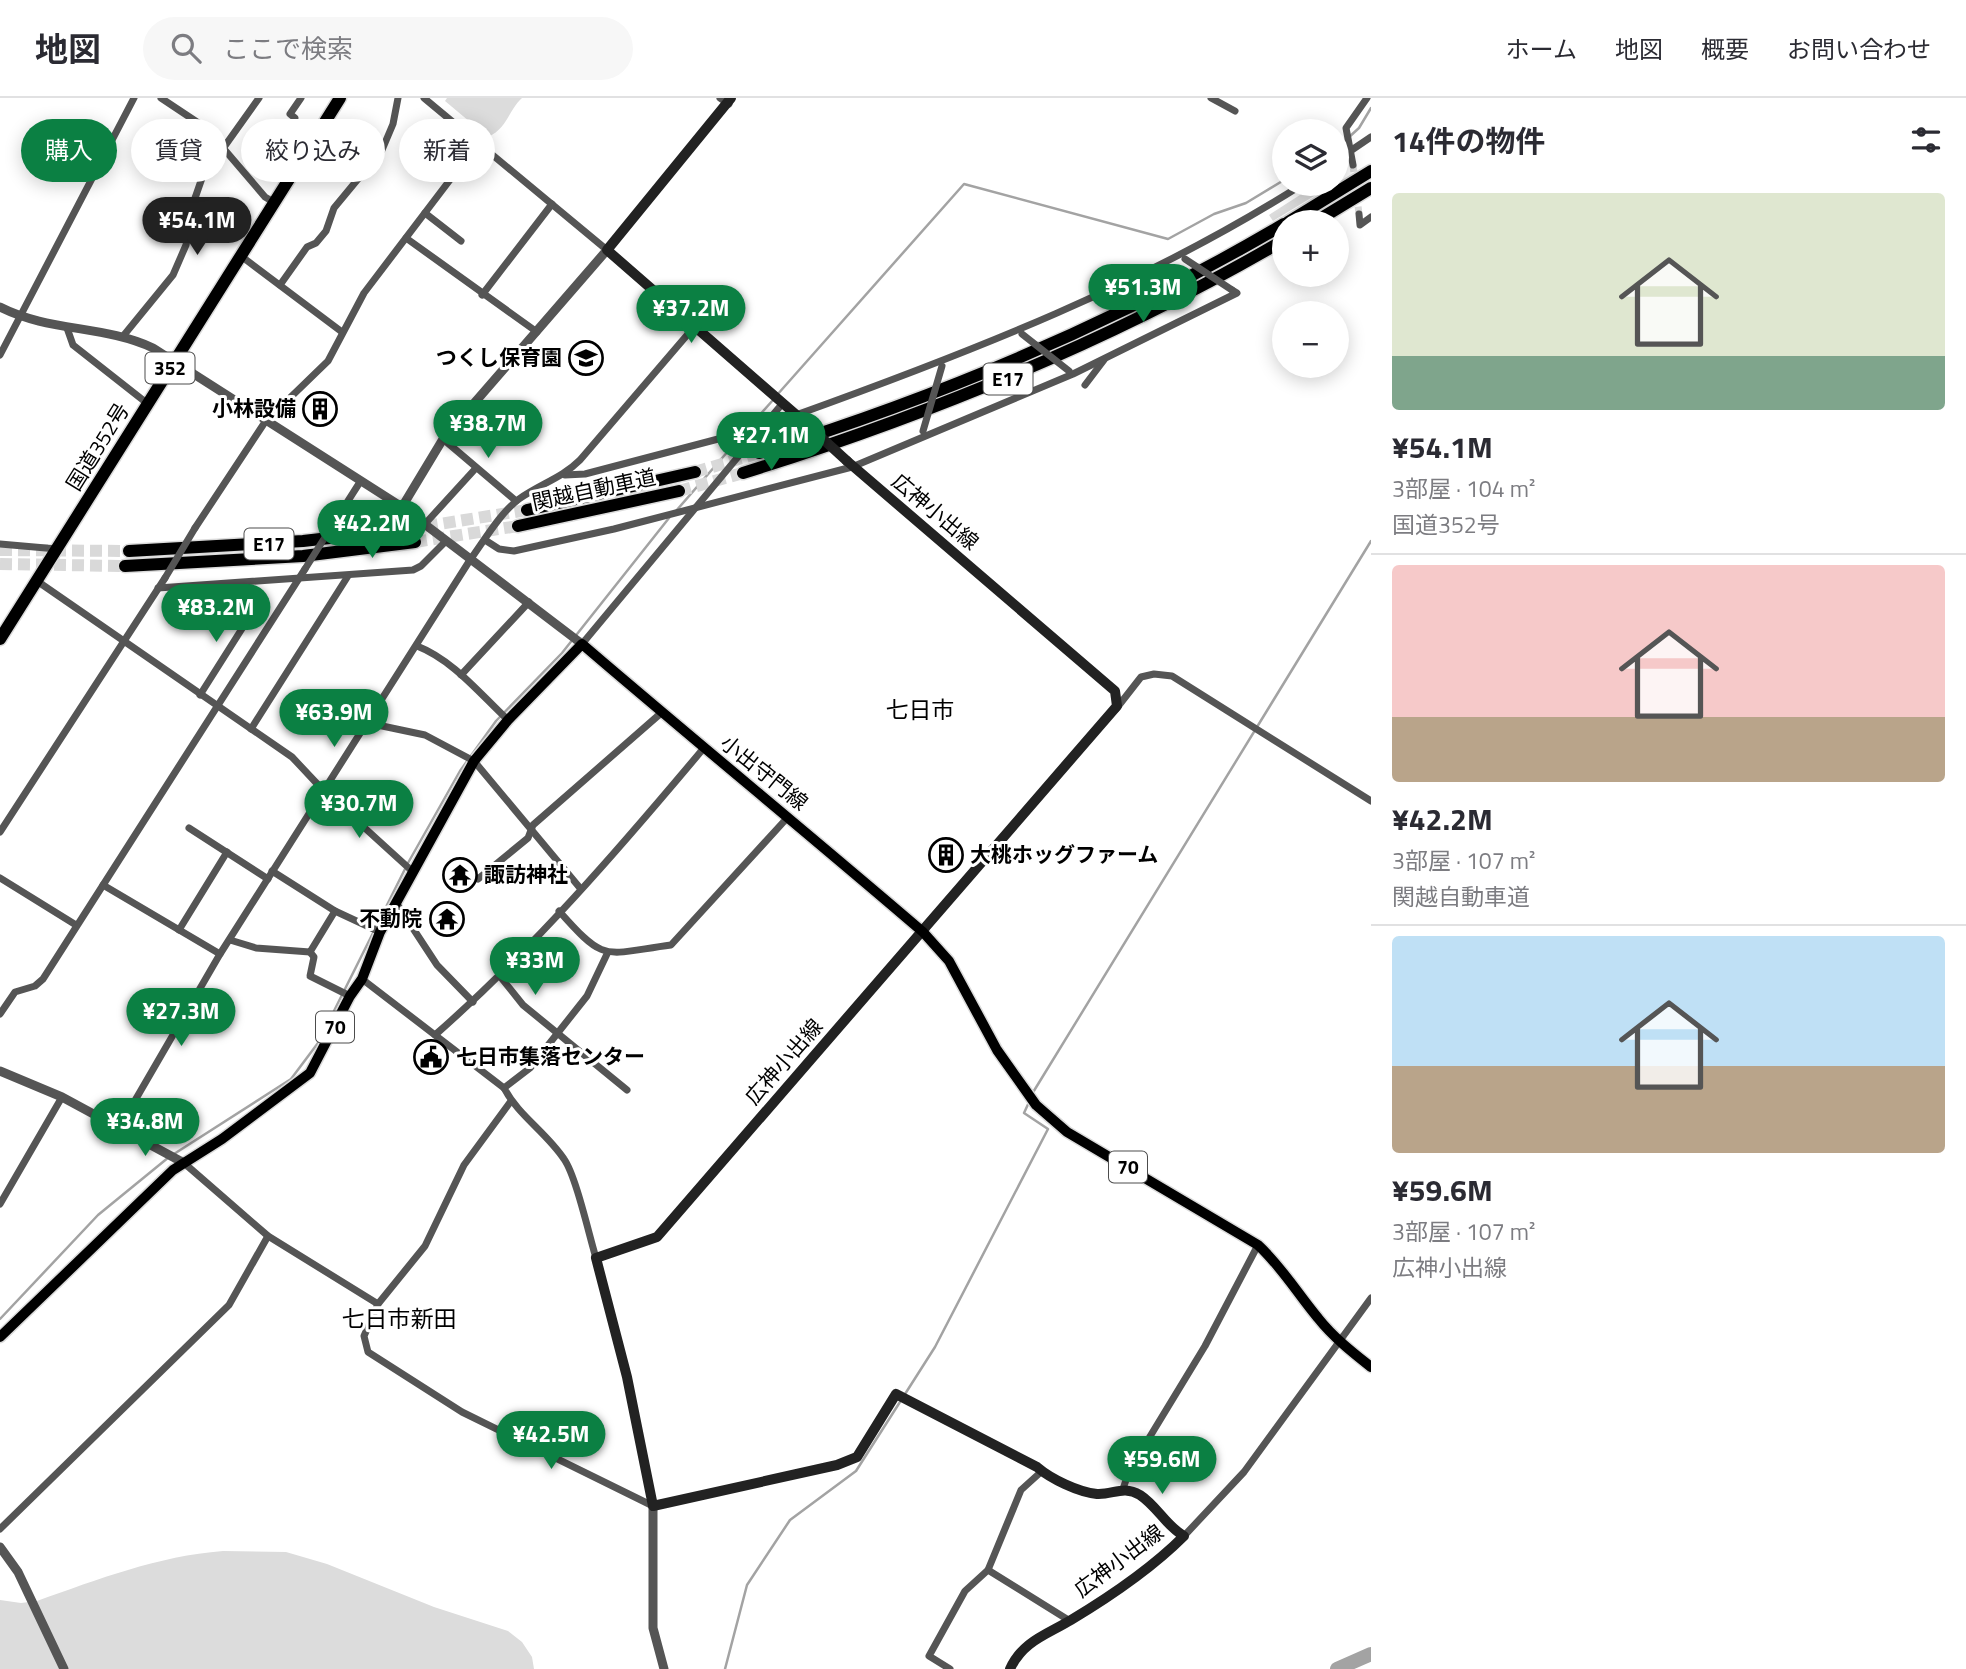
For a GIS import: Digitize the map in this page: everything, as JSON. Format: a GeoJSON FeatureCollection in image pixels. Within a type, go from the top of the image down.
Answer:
{"type":"FeatureCollection","features":[{"type":"Feature","properties":{"kind":"highway","name":"国道352号"},"geometry":{"type":"LineString","coordinates":[[0,639],[340,98]]}},
{"type":"Feature","properties":{"kind":"highway","name":"E17"},"geometry":{"type":"LineString","coordinates":[[1307,210],[1371,170]]}},
{"type":"Feature","properties":{"kind":"highway"},"geometry":{"type":"LineString","coordinates":[[1335,210],[1371,188]]}},
{"type":"Feature","properties":{"kind":"highway","name":"E17"},"geometry":{"type":"LineString","coordinates":[[759,453],[876,416],[1046,348],[1184,280],[1272,231]]}},
{"type":"Feature","properties":{"kind":"highway","name":"E17"},"geometry":{"type":"LineString","coordinates":[[743,474],[881,429],[1013,377],[1134,321],[1272,246]]}},
{"type":"Feature","properties":{"kind":"highway","name":"関越自動車道"},"geometry":{"type":"LineString","coordinates":[[527,510],[695,472]]}},
{"type":"Feature","properties":{"kind":"highway","name":"関越自動車道"},"geometry":{"type":"LineString","coordinates":[[518,526],[679,491]]}},
{"type":"Feature","properties":{"kind":"highway","name":"E17"},"geometry":{"type":"LineString","coordinates":[[129,551],[262,544],[408,529]]}},
{"type":"Feature","properties":{"kind":"highway","name":"E17"},"geometry":{"type":"LineString","coordinates":[[125,566],[303,556],[415,542]]}},
{"type":"Feature","properties":{"kind":"main road"},"geometry":{"type":"LineString","coordinates":[[607,250],[727,100]]}},
{"type":"Feature","properties":{"kind":"main road","name":"広神小出線"},"geometry":{"type":"LineString","coordinates":[[596,1258],[657,1237],[1058,773],[1114,713],[1117,700],[1115,691],[1034,619],[849,464],[607,250]]}},
{"type":"Feature","properties":{"kind":"main road","name":"小出守門線"},"geometry":{"type":"LineString","coordinates":[[582,645],[660,714],[744,778],[923,932]]}},
{"type":"Feature","properties":{"kind":"main road","name":"70"},"geometry":{"type":"LineString","coordinates":[[0,1336],[164,1178],[222,1139],[310,1073],[350,996],[362,979],[380,932],[397,904],[411,871],[474,761],[508,720],[582,645]]}},
{"type":"Feature","properties":{"kind":"main road","name":"70"},"geometry":{"type":"LineString","coordinates":[[923,932],[949,961],[997,1050],[1047,1116],[1067,1132],[1258,1245],[1278,1263],[1318,1319],[1341,1343],[1371,1367]]}},
{"type":"Feature","properties":{"kind":"main road"},"geometry":{"type":"LineString","coordinates":[[596,1258],[627,1377],[653,1506],[837,1465],[857,1457],[896,1394],[1042,1471],[1052,1479],[1097,1493],[1123,1489]]}},
{"type":"Feature","properties":{"kind":"main road","name":"広神小出線"},"geometry":{"type":"LineString","coordinates":[[1010,1669],[1016,1655],[1030,1642],[1070,1621],[1163,1558],[1184,1536],[1170,1528],[1141,1496],[1123,1489]]}},
{"type":"Feature","properties":{"kind":"street"},"geometry":{"type":"LineString","coordinates":[[0,355],[135,98]]}},
{"type":"Feature","properties":{"kind":"street"},"geometry":{"type":"LineString","coordinates":[[161,98],[192,119]]}},
{"type":"Feature","properties":{"kind":"street"},"geometry":{"type":"LineString","coordinates":[[227,146],[259,98]]}},
{"type":"Feature","properties":{"kind":"street"},"geometry":{"type":"LineString","coordinates":[[295,119],[290,114],[301,98]]}},
{"type":"Feature","properties":{"kind":"street"},"geometry":{"type":"LineString","coordinates":[[280,285],[307,247],[316,243],[327,231],[334,208],[382,150],[393,124],[398,98]]}},
{"type":"Feature","properties":{"kind":"street"},"geometry":{"type":"LineString","coordinates":[[424,98],[433,101],[452,119]]}},
{"type":"Feature","properties":{"kind":"street"},"geometry":{"type":"LineString","coordinates":[[1211,98],[1235,111]]}},
{"type":"Feature","properties":{"kind":"street"},"geometry":{"type":"LineString","coordinates":[[1353,165],[1346,128],[1367,98]]}},
{"type":"Feature","properties":{"kind":"street"},"geometry":{"type":"LineString","coordinates":[[1349,152],[1371,137]]}},
{"type":"Feature","properties":{"kind":"street"},"geometry":{"type":"LineString","coordinates":[[227,151],[265,197],[275,203]]}},
{"type":"Feature","properties":{"kind":"street"},"geometry":{"type":"LineString","coordinates":[[402,507],[443,439],[607,250],[495,157]]}},
{"type":"Feature","properties":{"kind":"street"},"geometry":{"type":"LineString","coordinates":[[124,335],[173,275],[186,245],[200,182]]}},
{"type":"Feature","properties":{"kind":"street"},"geometry":{"type":"LineString","coordinates":[[0,832],[265,422],[328,361],[365,293],[448,182]]}},
{"type":"Feature","properties":{"kind":"street"},"geometry":{"type":"LineString","coordinates":[[799,417],[1021,332],[1132,276],[1183,258],[1284,196]]}},
{"type":"Feature","properties":{"kind":"street"},"geometry":{"type":"LineString","coordinates":[[482,295],[552,204]]}},
{"type":"Feature","properties":{"kind":"street"},"geometry":{"type":"LineString","coordinates":[[425,213],[461,241]]}},
{"type":"Feature","properties":{"kind":"street"},"geometry":{"type":"LineString","coordinates":[[1359,215],[1360,225],[1371,217]]}},
{"type":"Feature","properties":{"kind":"street"},"geometry":{"type":"LineString","coordinates":[[406,238],[537,332]]}},
{"type":"Feature","properties":{"kind":"street"},"geometry":{"type":"LineString","coordinates":[[242,256],[342,332]]}},
{"type":"Feature","properties":{"kind":"street"},"geometry":{"type":"LineString","coordinates":[[485,540],[499,549],[513,551],[614,529],[849,464],[1071,372],[1237,293],[1183,258]]}},
{"type":"Feature","properties":{"kind":"street"},"geometry":{"type":"LineString","coordinates":[[0,307],[20,317],[68,328],[124,335],[153,348],[402,507],[444,542],[582,645],[782,404]]}},
{"type":"Feature","properties":{"kind":"street"},"geometry":{"type":"LineString","coordinates":[[565,475],[694,327]]}},
{"type":"Feature","properties":{"kind":"street"},"geometry":{"type":"LineString","coordinates":[[68,328],[73,345],[149,404]]}},
{"type":"Feature","properties":{"kind":"street"},"geometry":{"type":"LineString","coordinates":[[1021,332],[1071,372]]}},
{"type":"Feature","properties":{"kind":"street"},"geometry":{"type":"LineString","coordinates":[[1086,385],[1105,357]]}},
{"type":"Feature","properties":{"kind":"street"},"geometry":{"type":"LineString","coordinates":[[923,433],[943,364]]}},
{"type":"Feature","properties":{"kind":"street"},"geometry":{"type":"LineString","coordinates":[[119,1128],[220,954],[323,790],[470,560],[516,501],[542,484],[565,475],[585,474],[761,428]]}},
{"type":"Feature","properties":{"kind":"street"},"geometry":{"type":"LineString","coordinates":[[443,439],[516,501]]}},
{"type":"Feature","properties":{"kind":"street"},"geometry":{"type":"LineString","coordinates":[[424,525],[476,468]]}},
{"type":"Feature","properties":{"kind":"street"},"geometry":{"type":"LineString","coordinates":[[0,1014],[15,992],[35,986],[43,979],[360,482]]}},
{"type":"Feature","properties":{"kind":"street"},"geometry":{"type":"LineString","coordinates":[[158,588],[413,570],[421,566],[444,542]]}},
{"type":"Feature","properties":{"kind":"street"},"geometry":{"type":"LineString","coordinates":[[0,544],[57,549]]}},
{"type":"Feature","properties":{"kind":"street"},"geometry":{"type":"LineString","coordinates":[[251,729],[348,576]]}},
{"type":"Feature","properties":{"kind":"street"},"geometry":{"type":"LineString","coordinates":[[37,581],[292,757],[323,790],[411,871]]}},
{"type":"Feature","properties":{"kind":"street"},"geometry":{"type":"LineString","coordinates":[[461,675],[529,603]]}},
{"type":"Feature","properties":{"kind":"street"},"geometry":{"type":"LineString","coordinates":[[200,695],[255,608]]}},
{"type":"Feature","properties":{"kind":"street"},"geometry":{"type":"LineString","coordinates":[[417,646],[435,653],[508,720]]}},
{"type":"Feature","properties":{"kind":"street"},"geometry":{"type":"LineString","coordinates":[[1114,713],[1140,677],[1154,674],[1172,676],[1371,801]]}},
{"type":"Feature","properties":{"kind":"street"},"geometry":{"type":"LineString","coordinates":[[478,879],[528,838],[533,825],[660,714]]}},
{"type":"Feature","properties":{"kind":"street"},"geometry":{"type":"LineString","coordinates":[[368,723],[425,735],[474,761],[580,888]]}},
{"type":"Feature","properties":{"kind":"street"},"geometry":{"type":"LineString","coordinates":[[435,1035],[499,975],[627,839],[703,749]]}},
{"type":"Feature","properties":{"kind":"street"},"geometry":{"type":"LineString","coordinates":[[559,911],[592,947],[607,954],[671,946],[788,817]]}},
{"type":"Feature","properties":{"kind":"street"},"geometry":{"type":"LineString","coordinates":[[189,828],[335,911],[380,932]]}},
{"type":"Feature","properties":{"kind":"street"},"geometry":{"type":"LineString","coordinates":[[179,930],[227,852]]}},
{"type":"Feature","properties":{"kind":"street"},"geometry":{"type":"LineString","coordinates":[[0,878],[76,925]]}},
{"type":"Feature","properties":{"kind":"street"},"geometry":{"type":"LineString","coordinates":[[103,885],[220,954]]}},
{"type":"Feature","properties":{"kind":"street"},"geometry":{"type":"LineString","coordinates":[[397,904],[437,965],[472,1002]]}},
{"type":"Feature","properties":{"kind":"street"},"geometry":{"type":"LineString","coordinates":[[310,952],[335,911]]}},
{"type":"Feature","properties":{"kind":"street"},"geometry":{"type":"LineString","coordinates":[[230,940],[256,948],[310,952],[314,957],[310,976],[350,996]]}},
{"type":"Feature","properties":{"kind":"street"},"geometry":{"type":"LineString","coordinates":[[504,1088],[530,1068],[587,996],[607,954]]}},
{"type":"Feature","properties":{"kind":"street"},"geometry":{"type":"LineString","coordinates":[[499,975],[523,1005],[555,1034],[628,1090]]}},
{"type":"Feature","properties":{"kind":"street"},"geometry":{"type":"LineString","coordinates":[[362,979],[504,1088],[511,1101],[534,1122],[566,1161],[596,1258]]}},
{"type":"Feature","properties":{"kind":"street"},"geometry":{"type":"LineString","coordinates":[[0,1070],[62,1097],[184,1163],[268,1236],[378,1304]]}},
{"type":"Feature","properties":{"kind":"street"},"geometry":{"type":"LineString","coordinates":[[0,1204],[62,1097]]}},
{"type":"Feature","properties":{"kind":"street"},"geometry":{"type":"LineString","coordinates":[[511,1101],[464,1165],[425,1246],[378,1304],[364,1336],[368,1352],[462,1412],[653,1506],[653,1628],[661,1667]]}},
{"type":"Feature","properties":{"kind":"street"},"geometry":{"type":"LineString","coordinates":[[0,1530],[229,1305],[268,1236]]}},
{"type":"Feature","properties":{"kind":"street"},"geometry":{"type":"LineString","coordinates":[[1123,1489],[1129,1471],[1205,1346],[1258,1245]]}},
{"type":"Feature","properties":{"kind":"street"},"geometry":{"type":"LineString","coordinates":[[1184,1536],[1244,1472],[1341,1343],[1371,1298]]}},
{"type":"Feature","properties":{"kind":"street"},"geometry":{"type":"LineString","coordinates":[[950,1669],[929,1656],[965,1591],[988,1570],[1021,1490],[1042,1471]]}},
{"type":"Feature","properties":{"kind":"street"},"geometry":{"type":"LineString","coordinates":[[0,1547],[28,1591],[64,1669]]}},
{"type":"Feature","properties":{"kind":"street"},"geometry":{"type":"LineString","coordinates":[[988,1570],[1070,1621]]}},
{"type":"Feature","properties":{"kind":"shaded area"},"geometry":{"type":"Polygon","coordinates":[[[447,98],[522,98],[495,133],[495,119],[466,119],[445,101],[447,98]]]}},
{"type":"Feature","properties":{"kind":"shaded area"},"geometry":{"type":"Polygon","coordinates":[[[1298,196],[1314,196],[1291,210],[1277,210],[1298,196]]]}},
{"type":"Feature","properties":{"kind":"shaded area"},"geometry":{"type":"Polygon","coordinates":[[[223,1551],[286,1552],[327,1564],[434,1607],[508,1631],[522,1642],[532,1657],[534,1669],[0,1669],[0,1600],[21,1603],[37,1601],[152,1563],[223,1551]]]}},
{"type":"Feature","properties":{"kind":"waterway"},"geometry":{"type":"LineString","coordinates":[[1349,137],[1359,128],[1371,108]]}},
{"type":"Feature","properties":{"kind":"waterway"},"geometry":{"type":"LineString","coordinates":[[777,395],[964,184],[1168,239],[1214,214],[1246,203],[1272,187]]}},
{"type":"Feature","properties":{"kind":"waterway"},"geometry":{"type":"LineString","coordinates":[[747,429],[773,400]]}},
{"type":"Feature","properties":{"kind":"waterway"},"geometry":{"type":"LineString","coordinates":[[676,511],[743,434]]}},
{"type":"Feature","properties":{"kind":"waterway"},"geometry":{"type":"LineString","coordinates":[[408,863],[460,771],[496,721],[562,653],[669,518]]}},
{"type":"Feature","properties":{"kind":"waterway"},"geometry":{"type":"LineString","coordinates":[[1032,1094],[1371,541]]}},
{"type":"Feature","properties":{"kind":"waterway"},"geometry":{"type":"LineString","coordinates":[[174,1154],[291,1079],[318,1043],[405,869]]}},
{"type":"Feature","properties":{"kind":"waterway"},"geometry":{"type":"LineString","coordinates":[[725,1669],[747,1585],[790,1520],[856,1471],[935,1347],[1048,1129],[1024,1113],[1030,1100]]}},
{"type":"Feature","properties":{"kind":"waterway"},"geometry":{"type":"LineString","coordinates":[[0,1319],[98,1215],[169,1157]]}},
{"type":"Feature","properties":{"kind":"waterway"},"geometry":{"type":"LineString","coordinates":[[1337,1669],[1371,1654]]}},
{"type":"Feature","properties":{"kind":"tunnel"},"geometry":{"type":"LineString","coordinates":[[1353,165],[1359,214]]}},
{"type":"Feature","properties":{"kind":"tunnel"},"geometry":{"type":"LineString","coordinates":[[695,472],[759,453]]}},
{"type":"Feature","properties":{"kind":"tunnel"},"geometry":{"type":"LineString","coordinates":[[679,491],[743,473]]}},
{"type":"Feature","properties":{"kind":"tunnel"},"geometry":{"type":"LineString","coordinates":[[408,529],[527,510]]}},
{"type":"Feature","properties":{"kind":"tunnel"},"geometry":{"type":"LineString","coordinates":[[415,542],[518,526]]}},
{"type":"Feature","properties":{"kind":"tunnel"},"geometry":{"type":"LineString","coordinates":[[0,550],[129,551]]}},
{"type":"Feature","properties":{"kind":"tunnel"},"geometry":{"type":"LineString","coordinates":[[0,564],[125,566]]}},
{"type":"Feature","properties":{"kind":"place","name":"つくし保育園"},"geometry":{"type":"Point","coordinates":[586,358]}},
{"type":"Feature","properties":{"kind":"place","name":"小林設備"},"geometry":{"type":"Point","coordinates":[320,409]}},
{"type":"Feature","properties":{"kind":"place","name":"大桃ホッグファーム"},"geometry":{"type":"Point","coordinates":[946,855]}},
{"type":"Feature","properties":{"kind":"place","name":"諏訪神社"},"geometry":{"type":"Point","coordinates":[460,875]}},
{"type":"Feature","properties":{"kind":"place","name":"不動院"},"geometry":{"type":"Point","coordinates":[447,919]}},
{"type":"Feature","properties":{"kind":"place","name":"七日市集落センター"},"geometry":{"type":"Point","coordinates":[431,1057]}},
{"type":"Feature","properties":{"kind":"district","name":"七日市"},"geometry":{"type":"Point","coordinates":[920,710]}},
{"type":"Feature","properties":{"kind":"district","name":"七日市新田"},"geometry":{"type":"Point","coordinates":[399,1319]}}]}
